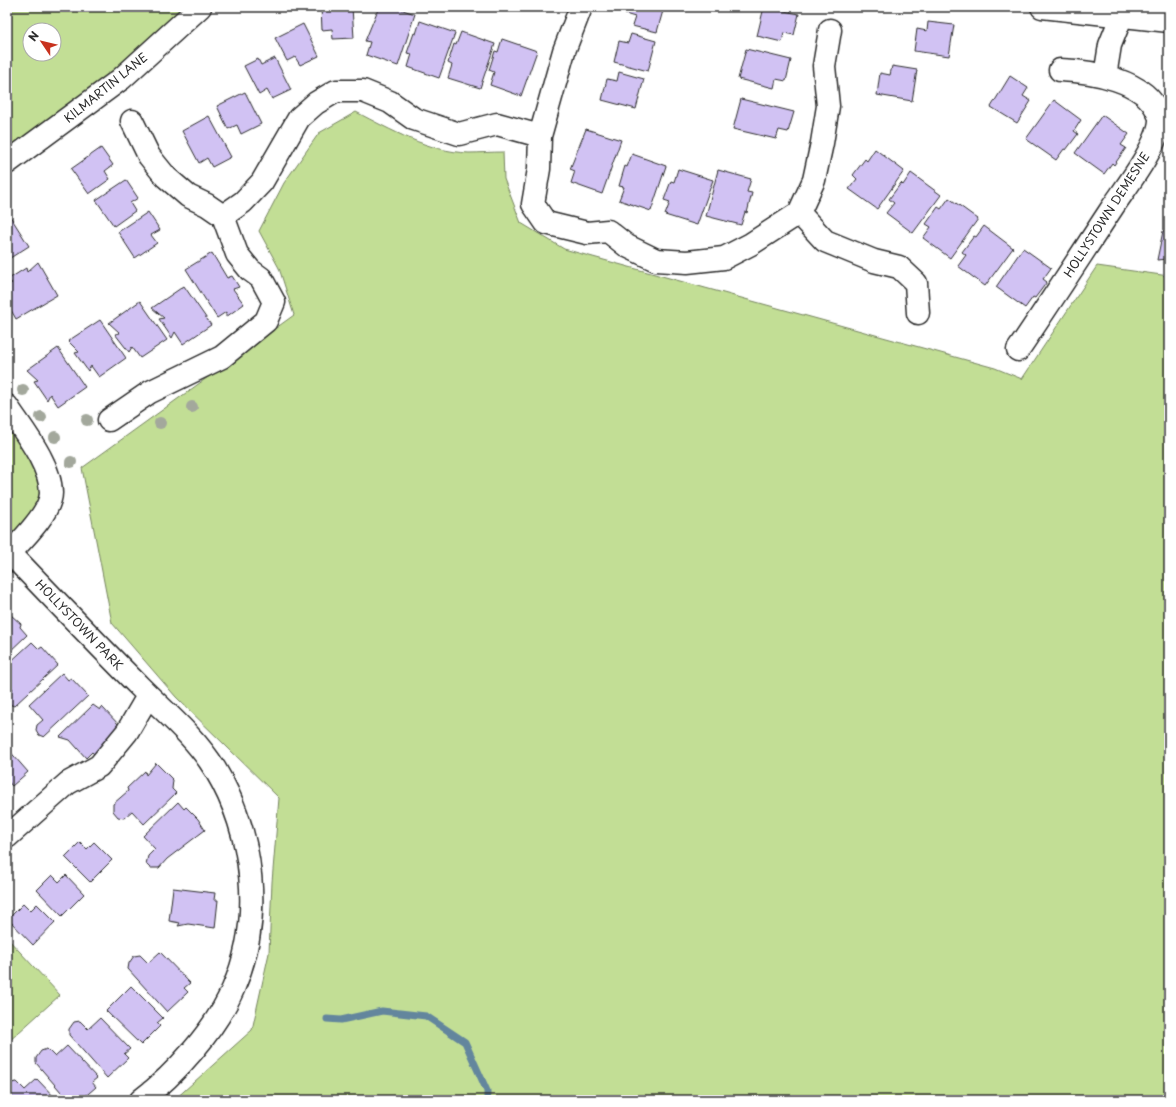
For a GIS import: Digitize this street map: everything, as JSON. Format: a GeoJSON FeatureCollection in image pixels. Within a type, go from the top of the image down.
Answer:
{"type":"FeatureCollection","features":[{"type":"Feature","properties":{"kind":"street","name":"KILMARTIN LANE"},"geometry":{"type":"LineString","coordinates":[[7,163],[121,79],[200,7]]}},
{"type":"Feature","properties":{"kind":"street"},"geometry":{"type":"LineString","coordinates":[[581,7],[564,51],[540,136],[539,169],[533,204],[546,223],[587,233],[608,231],[627,246],[656,260],[687,262],[724,258],[751,244],[799,213],[814,180],[822,143],[828,106],[824,66],[830,30]]}},
{"type":"Feature","properties":{"kind":"street"},"geometry":{"type":"LineString","coordinates":[[1042,7],[1123,11],[1169,21]]}},
{"type":"Feature","properties":{"kind":"street"},"geometry":{"type":"LineString","coordinates":[[1105,76],[1110,45],[1123,11]]}},
{"type":"Feature","properties":{"kind":"street","name":"HOLLYSTOWN DEMESNE"},"geometry":{"type":"LineString","coordinates":[[1018,350],[1138,170],[1156,137],[1161,120],[1155,103],[1134,88],[1114,78],[1060,70]]}},
{"type":"Feature","properties":{"kind":"street"},"geometry":{"type":"LineString","coordinates":[[224,216],[243,202],[262,182],[299,118],[316,102],[336,91],[363,91],[390,102],[414,119],[459,134],[497,124],[540,136]]}},
{"type":"Feature","properties":{"kind":"street"},"geometry":{"type":"LineString","coordinates":[[109,420],[150,392],[222,357],[266,321],[274,302],[261,278],[250,270],[237,254],[224,216],[207,205],[188,196],[166,177],[149,156],[132,121]]}},
{"type":"Feature","properties":{"kind":"street"},"geometry":{"type":"LineString","coordinates":[[799,213],[825,240],[863,257],[899,267],[916,283],[918,313]]}},
{"type":"Feature","properties":{"kind":"street","name":"HOLLYSTOWN PARK"},"geometry":{"type":"LineString","coordinates":[[7,406],[36,449],[47,474],[51,494],[44,512],[9,555],[148,696],[189,734],[214,768],[234,806],[245,843],[251,878],[252,916],[244,953],[233,990],[213,1023],[187,1057],[159,1086],[141,1100]]}},
{"type":"Feature","properties":{"kind":"street"},"geometry":{"type":"LineString","coordinates":[[7,837],[68,783],[99,766],[127,732],[148,696]]}},
{"type":"Feature","properties":{"kind":"green space"},"geometry":{"type":"Polygon","coordinates":[[[7,7],[195,7],[7,160],[7,7]]]}},
{"type":"Feature","properties":{"kind":"green space"},"geometry":{"type":"Polygon","coordinates":[[[356,112],[411,139],[439,149],[469,153],[503,152],[504,179],[521,223],[564,249],[995,368],[1022,379],[1097,266],[1169,276],[1169,1100],[174,1100],[252,1030],[269,953],[272,882],[279,798],[176,697],[112,623],[82,468],[294,315],[279,268],[259,231],[284,183],[319,133],[356,112]]]}},
{"type":"Feature","properties":{"kind":"green space"},"geometry":{"type":"Polygon","coordinates":[[[7,406],[51,494],[7,556],[7,406]]]}},
{"type":"Feature","properties":{"kind":"green space"},"geometry":{"type":"Polygon","coordinates":[[[7,938],[60,995],[7,1043],[7,938]]]}},
{"type":"Feature","properties":{"kind":"building"},"geometry":{"type":"Polygon","coordinates":[[[321,7],[352,7],[354,38],[333,39],[332,29],[322,30],[321,7]]]}},
{"type":"Feature","properties":{"kind":"building"},"geometry":{"type":"Polygon","coordinates":[[[379,7],[394,7],[415,14],[398,66],[366,55],[370,42],[365,41],[379,7]]]}},
{"type":"Feature","properties":{"kind":"building"},"geometry":{"type":"Polygon","coordinates":[[[627,7],[664,7],[657,32],[632,26],[635,17],[625,14],[627,7]]]}},
{"type":"Feature","properties":{"kind":"building"},"geometry":{"type":"Polygon","coordinates":[[[764,7],[799,14],[794,35],[784,33],[782,42],[757,36],[764,7]]]}},
{"type":"Feature","properties":{"kind":"building"},"geometry":{"type":"Polygon","coordinates":[[[420,21],[455,33],[439,78],[408,67],[412,54],[407,53],[420,21]]]}},
{"type":"Feature","properties":{"kind":"building"},"geometry":{"type":"Polygon","coordinates":[[[928,22],[954,25],[949,56],[914,51],[917,29],[927,31],[928,22]]]}},
{"type":"Feature","properties":{"kind":"building"},"geometry":{"type":"Polygon","coordinates":[[[303,24],[319,56],[300,65],[295,57],[287,61],[275,38],[303,24]]]}},
{"type":"Feature","properties":{"kind":"building"},"geometry":{"type":"Polygon","coordinates":[[[461,32],[495,44],[480,88],[448,78],[452,65],[448,63],[454,44],[456,45],[461,32]]]}},
{"type":"Feature","properties":{"kind":"building"},"geometry":{"type":"Polygon","coordinates":[[[631,34],[656,41],[648,71],[614,62],[619,41],[628,43],[631,34]]]}},
{"type":"Feature","properties":{"kind":"building"},"geometry":{"type":"Polygon","coordinates":[[[502,39],[537,51],[521,96],[490,85],[494,72],[489,70],[495,51],[498,52],[502,39]]]}},
{"type":"Feature","properties":{"kind":"building"},"geometry":{"type":"Polygon","coordinates":[[[746,49],[791,60],[786,81],[776,79],[774,88],[738,79],[746,49]]]}},
{"type":"Feature","properties":{"kind":"building"},"geometry":{"type":"Polygon","coordinates":[[[275,58],[291,90],[272,99],[267,90],[259,95],[244,66],[258,59],[261,65],[275,58]]]}},
{"type":"Feature","properties":{"kind":"building"},"geometry":{"type":"Polygon","coordinates":[[[892,66],[917,70],[912,101],[877,95],[880,73],[890,75],[892,66]]]}},
{"type":"Feature","properties":{"kind":"building"},"geometry":{"type":"Polygon","coordinates":[[[619,72],[644,79],[636,109],[602,100],[607,79],[617,81],[619,72]]]}},
{"type":"Feature","properties":{"kind":"building"},"geometry":{"type":"Polygon","coordinates":[[[1010,76],[1028,88],[1023,96],[1031,101],[1017,123],[991,107],[1010,76]]]}},
{"type":"Feature","properties":{"kind":"building"},"geometry":{"type":"Polygon","coordinates":[[[245,92],[261,124],[241,134],[237,125],[228,129],[217,106],[245,92]]]}},
{"type":"Feature","properties":{"kind":"building"},"geometry":{"type":"Polygon","coordinates":[[[741,99],[794,112],[788,132],[779,130],[776,139],[733,129],[741,99]]]}},
{"type":"Feature","properties":{"kind":"building"},"geometry":{"type":"Polygon","coordinates":[[[1054,100],[1081,120],[1074,131],[1078,134],[1056,160],[1026,139],[1054,100]]]}},
{"type":"Feature","properties":{"kind":"building"},"geometry":{"type":"Polygon","coordinates":[[[1102,115],[1129,134],[1121,145],[1126,148],[1114,165],[1112,163],[1104,174],[1075,153],[1102,115]]]}},
{"type":"Feature","properties":{"kind":"building"},"geometry":{"type":"Polygon","coordinates":[[[209,116],[231,157],[212,167],[207,158],[199,163],[182,131],[209,116]]]}},
{"type":"Feature","properties":{"kind":"building"},"geometry":{"type":"Polygon","coordinates":[[[586,129],[621,140],[602,194],[571,183],[575,171],[570,169],[586,129]]]}},
{"type":"Feature","properties":{"kind":"building"},"geometry":{"type":"Polygon","coordinates":[[[101,148],[113,165],[105,171],[110,179],[89,194],[71,169],[101,148]]]}},
{"type":"Feature","properties":{"kind":"building"},"geometry":{"type":"Polygon","coordinates":[[[875,149],[904,171],[877,209],[849,189],[857,179],[853,175],[865,159],[867,161],[875,149]]]}},
{"type":"Feature","properties":{"kind":"building"},"geometry":{"type":"Polygon","coordinates":[[[632,154],[666,166],[651,211],[619,200],[624,187],[619,186],[625,166],[627,167],[632,154]]]}},
{"type":"Feature","properties":{"kind":"building"},"geometry":{"type":"Polygon","coordinates":[[[678,169],[713,180],[697,225],[665,215],[670,202],[664,200],[671,181],[674,182],[678,169]]]}},
{"type":"Feature","properties":{"kind":"building"},"geometry":{"type":"Polygon","coordinates":[[[718,170],[751,179],[747,192],[752,193],[747,213],[745,212],[741,225],[706,216],[718,170]]]}},
{"type":"Feature","properties":{"kind":"building"},"geometry":{"type":"Polygon","coordinates":[[[911,173],[941,195],[913,233],[886,213],[894,203],[889,199],[901,183],[903,185],[911,173]]]}},
{"type":"Feature","properties":{"kind":"building"},"geometry":{"type":"Polygon","coordinates":[[[126,180],[138,198],[130,203],[135,211],[114,226],[96,200],[126,180]]]}},
{"type":"Feature","properties":{"kind":"building"},"geometry":{"type":"Polygon","coordinates":[[[949,198],[978,219],[950,258],[923,238],[931,227],[926,224],[938,207],[941,209],[949,198]]]}},
{"type":"Feature","properties":{"kind":"building"},"geometry":{"type":"Polygon","coordinates":[[[148,212],[160,230],[151,235],[157,243],[135,258],[118,232],[148,212]]]}},
{"type":"Feature","properties":{"kind":"building"},"geometry":{"type":"Polygon","coordinates":[[[8,213],[29,246],[7,260],[7,214],[8,213]]]}},
{"type":"Feature","properties":{"kind":"building"},"geometry":{"type":"Polygon","coordinates":[[[984,226],[1013,248],[985,286],[958,266],[966,255],[962,252],[984,226]]]}},
{"type":"Feature","properties":{"kind":"building"},"geometry":{"type":"Polygon","coordinates":[[[1169,230],[1169,259],[1157,260],[1163,231],[1169,230]]]}},
{"type":"Feature","properties":{"kind":"building"},"geometry":{"type":"Polygon","coordinates":[[[1023,248],[1051,268],[1043,279],[1047,282],[1025,308],[996,287],[1023,248]]]}},
{"type":"Feature","properties":{"kind":"building"},"geometry":{"type":"Polygon","coordinates":[[[212,253],[227,278],[232,276],[239,287],[233,289],[244,304],[226,317],[226,312],[217,318],[186,269],[212,253]]]}},
{"type":"Feature","properties":{"kind":"building"},"geometry":{"type":"Polygon","coordinates":[[[38,262],[57,295],[16,319],[7,303],[7,286],[12,283],[7,280],[26,268],[27,272],[38,262]]]}},
{"type":"Feature","properties":{"kind":"building"},"geometry":{"type":"Polygon","coordinates":[[[184,286],[211,325],[183,344],[175,332],[172,338],[159,319],[164,318],[152,308],[184,286]]]}},
{"type":"Feature","properties":{"kind":"building"},"geometry":{"type":"Polygon","coordinates":[[[140,301],[167,340],[140,358],[132,347],[129,352],[115,334],[120,333],[109,323],[140,301]]]}},
{"type":"Feature","properties":{"kind":"building"},"geometry":{"type":"Polygon","coordinates":[[[100,320],[126,358],[99,377],[91,366],[88,371],[75,353],[79,352],[68,341],[100,320]]]}},
{"type":"Feature","properties":{"kind":"building"},"geometry":{"type":"Polygon","coordinates":[[[58,348],[85,387],[58,406],[50,394],[47,400],[34,381],[38,380],[27,370],[58,348]]]}},
{"type":"Feature","properties":{"kind":"building"},"geometry":{"type":"Polygon","coordinates":[[[11,615],[21,624],[20,627],[27,635],[7,654],[7,619],[11,615]]]}},
{"type":"Feature","properties":{"kind":"building"},"geometry":{"type":"Polygon","coordinates":[[[32,642],[39,649],[42,647],[58,665],[14,706],[9,704],[7,700],[7,694],[13,689],[7,683],[7,665],[32,642]]]}},
{"type":"Feature","properties":{"kind":"building"},"geometry":{"type":"Polygon","coordinates":[[[62,673],[68,680],[71,678],[88,696],[44,737],[39,735],[36,730],[37,725],[43,720],[29,704],[62,673]]]}},
{"type":"Feature","properties":{"kind":"building"},"geometry":{"type":"Polygon","coordinates":[[[93,705],[100,710],[102,707],[121,727],[94,754],[92,752],[86,758],[70,740],[60,737],[93,705]]]}},
{"type":"Feature","properties":{"kind":"building"},"geometry":{"type":"Polygon","coordinates":[[[7,748],[28,772],[12,786],[7,780],[7,748]]]}},
{"type":"Feature","properties":{"kind":"building"},"geometry":{"type":"Polygon","coordinates":[[[156,763],[173,780],[172,789],[176,793],[144,824],[132,811],[124,818],[118,817],[113,811],[113,804],[128,791],[127,788],[145,771],[146,775],[156,763]]]}},
{"type":"Feature","properties":{"kind":"building"},"geometry":{"type":"Polygon","coordinates":[[[178,802],[184,809],[186,807],[198,819],[205,830],[167,859],[159,868],[150,868],[146,864],[148,856],[155,849],[143,836],[178,802]]]}},
{"type":"Feature","properties":{"kind":"building"},"geometry":{"type":"Polygon","coordinates":[[[80,842],[87,849],[94,842],[112,860],[90,882],[65,857],[80,842]]]}},
{"type":"Feature","properties":{"kind":"building"},"geometry":{"type":"Polygon","coordinates":[[[52,875],[59,882],[66,875],[84,894],[62,916],[37,890],[52,875]]]}},
{"type":"Feature","properties":{"kind":"building"},"geometry":{"type":"Polygon","coordinates":[[[173,888],[215,893],[214,900],[218,900],[215,928],[188,924],[178,926],[180,923],[169,921],[173,888]]]}},
{"type":"Feature","properties":{"kind":"building"},"geometry":{"type":"Polygon","coordinates":[[[23,904],[30,911],[37,904],[55,922],[33,945],[8,919],[23,904]]]}},
{"type":"Feature","properties":{"kind":"building"},"geometry":{"type":"Polygon","coordinates":[[[160,952],[190,983],[184,988],[188,992],[167,1012],[128,969],[129,963],[134,956],[140,955],[148,963],[160,952]]]}},
{"type":"Feature","properties":{"kind":"building"},"geometry":{"type":"Polygon","coordinates":[[[131,986],[163,1018],[157,1023],[160,1026],[141,1045],[106,1011],[131,986]]]}},
{"type":"Feature","properties":{"kind":"building"},"geometry":{"type":"Polygon","coordinates":[[[100,1018],[130,1049],[124,1054],[128,1058],[107,1078],[69,1035],[69,1029],[74,1022],[80,1021],[88,1029],[100,1018]]]}},
{"type":"Feature","properties":{"kind":"building"},"geometry":{"type":"Polygon","coordinates":[[[67,1046],[97,1078],[92,1082],[96,1087],[81,1100],[68,1100],[36,1063],[36,1058],[41,1051],[47,1049],[55,1057],[67,1046]]]}},
{"type":"Feature","properties":{"kind":"building"},"geometry":{"type":"Polygon","coordinates":[[[37,1079],[57,1100],[8,1100],[7,1089],[11,1083],[17,1082],[25,1090],[37,1079]]]}},
{"type":"Feature","properties":{"kind":"waterway"},"geometry":{"type":"LineString","coordinates":[[327,1019],[341,1020],[382,1011],[426,1016],[465,1042],[487,1091],[487,1100]]}}]}
